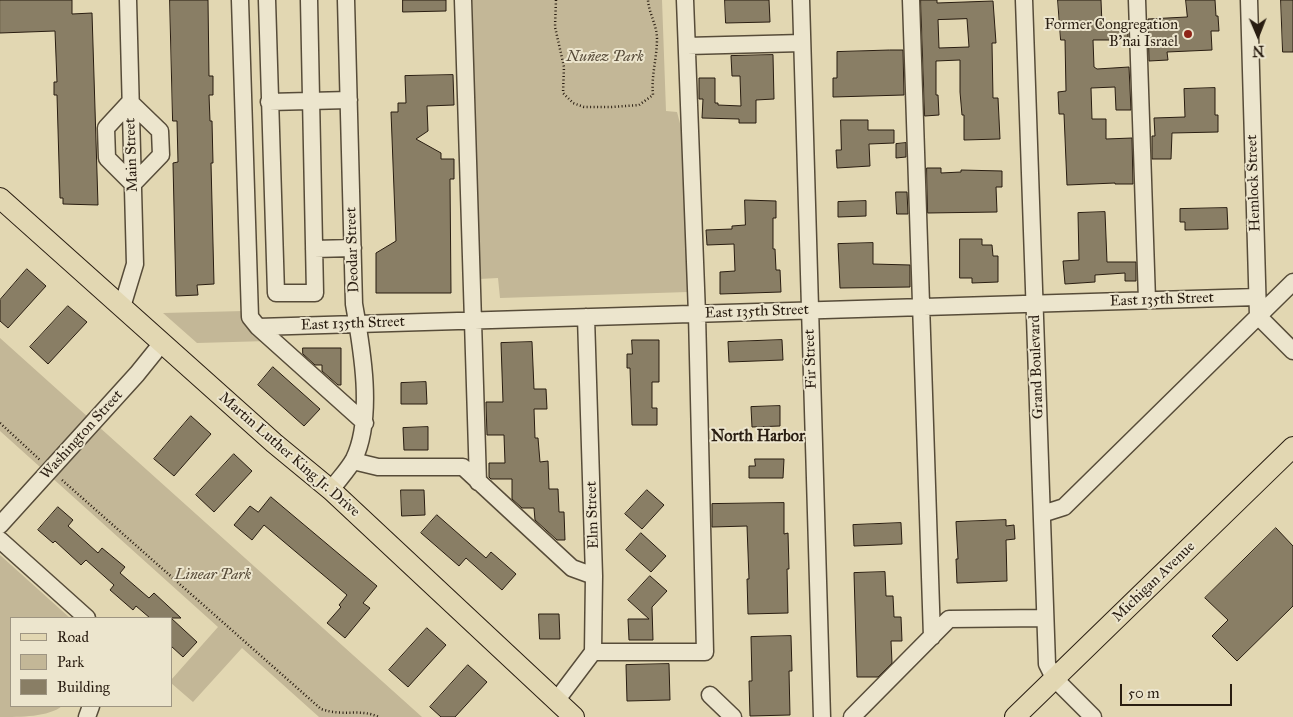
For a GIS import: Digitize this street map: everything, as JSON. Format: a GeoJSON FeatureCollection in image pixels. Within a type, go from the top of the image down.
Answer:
{"type":"FeatureCollection","features":[{"type":"Feature","properties":{"kind":"main road","name":"Martin Luther King Jr. Drive"},"geometry":{"type":"LineString","coordinates":[[0,198],[274,443],[331,490],[574,717]]}},
{"type":"Feature","properties":{"kind":"main road","name":"Michigan Avenue"},"geometry":{"type":"LineString","coordinates":[[1016,717],[1293,447]]}},
{"type":"Feature","properties":{"kind":"street","name":"Main Street"},"geometry":{"type":"LineString","coordinates":[[122,307],[135,264],[128,0]]}},
{"type":"Feature","properties":{"kind":"street"},"geometry":{"type":"LineString","coordinates":[[240,0],[250,317],[258,327],[365,423]]}},
{"type":"Feature","properties":{"kind":"street"},"geometry":{"type":"LineString","coordinates":[[268,0],[269,102],[276,293],[315,293],[309,0]]}},
{"type":"Feature","properties":{"kind":"street","name":"Deodar Street"},"geometry":{"type":"LineString","coordinates":[[331,490],[353,460],[365,423],[363,348],[354,304],[346,0]]}},
{"type":"Feature","properties":{"kind":"street"},"geometry":{"type":"LineString","coordinates":[[462,0],[478,482]]}},
{"type":"Feature","properties":{"kind":"street"},"geometry":{"type":"LineString","coordinates":[[556,701],[592,652],[705,652],[697,314],[685,0]]}},
{"type":"Feature","properties":{"kind":"street","name":"Fir Street"},"geometry":{"type":"LineString","coordinates":[[801,0],[822,717]]}},
{"type":"Feature","properties":{"kind":"street"},"geometry":{"type":"LineString","coordinates":[[911,0],[932,637]]}},
{"type":"Feature","properties":{"kind":"street","name":"Grand Boulevard"},"geometry":{"type":"LineString","coordinates":[[1024,0],[1047,664],[1054,678],[1093,717]]}},
{"type":"Feature","properties":{"kind":"street"},"geometry":{"type":"LineString","coordinates":[[1137,0],[1148,300]]}},
{"type":"Feature","properties":{"kind":"street","name":"Hemlock Street"},"geometry":{"type":"LineString","coordinates":[[1249,0],[1258,316]]}},
{"type":"Feature","properties":{"kind":"street"},"geometry":{"type":"LineString","coordinates":[[687,46],[802,43]]}},
{"type":"Feature","properties":{"kind":"street"},"geometry":{"type":"LineString","coordinates":[[269,102],[349,100]]}},
{"type":"Feature","properties":{"kind":"street"},"geometry":{"type":"LineString","coordinates":[[130,102],[160,131],[161,155],[133,184],[107,158],[106,128],[130,102]]}},
{"type":"Feature","properties":{"kind":"street"},"geometry":{"type":"LineString","coordinates":[[314,249],[353,248]]}},
{"type":"Feature","properties":{"kind":"street"},"geometry":{"type":"LineString","coordinates":[[1042,514],[1064,507],[1293,282]]}},
{"type":"Feature","properties":{"kind":"street","name":"East 135th Street"},"geometry":{"type":"LineString","coordinates":[[258,327],[1257,297]]}},
{"type":"Feature","properties":{"kind":"street"},"geometry":{"type":"LineString","coordinates":[[1258,316],[1293,351]]}},
{"type":"Feature","properties":{"kind":"street","name":"Elm Street"},"geometry":{"type":"LineString","coordinates":[[586,317],[594,576],[592,652]]}},
{"type":"Feature","properties":{"kind":"street","name":"Washington Street"},"geometry":{"type":"LineString","coordinates":[[0,525],[137,374],[162,343]]}},
{"type":"Feature","properties":{"kind":"street"},"geometry":{"type":"LineString","coordinates":[[353,460],[378,467],[463,467],[572,568],[594,576]]}},
{"type":"Feature","properties":{"kind":"street"},"geometry":{"type":"LineString","coordinates":[[0,540],[86,617]]}},
{"type":"Feature","properties":{"kind":"street"},"geometry":{"type":"LineString","coordinates":[[852,717],[949,619],[1045,618]]}},
{"type":"Feature","properties":{"kind":"street"},"geometry":{"type":"LineString","coordinates":[[710,695],[733,717]]}},
{"type":"Feature","properties":{"kind":"path"},"geometry":{"type":"LineString","coordinates":[[556,0],[555,26],[564,61],[563,93],[573,103],[584,106],[612,107],[639,105],[653,95],[657,36],[655,24],[650,15],[648,0]]}},
{"type":"Feature","properties":{"kind":"path"},"geometry":{"type":"LineString","coordinates":[[0,424],[322,709],[338,716],[364,714],[379,717]]}},
{"type":"Feature","properties":{"kind":"green space","name":"Nuñez Park"},"geometry":{"type":"Polygon","coordinates":[[[470,0],[662,0],[666,111],[677,112],[682,131],[688,292],[500,298],[498,278],[479,279],[470,0]]]}},
{"type":"Feature","properties":{"kind":"green space"},"geometry":{"type":"Polygon","coordinates":[[[244,311],[268,341],[197,343],[163,313],[244,311]]]}},
{"type":"Feature","properties":{"kind":"green space","name":"Linear Park"},"geometry":{"type":"Polygon","coordinates":[[[0,338],[422,717],[319,717],[242,648],[193,702],[172,684],[172,679],[218,627],[0,431],[0,338]]]}},
{"type":"Feature","properties":{"kind":"green space"},"geometry":{"type":"Polygon","coordinates":[[[0,555],[69,617],[10,617],[10,707],[60,707],[34,716],[0,717],[0,555]]]}},
{"type":"Feature","properties":{"kind":"building"},"geometry":{"type":"Polygon","coordinates":[[[0,0],[72,0],[72,14],[92,13],[98,205],[63,204],[63,198],[60,198],[57,95],[54,95],[54,82],[57,82],[55,31],[0,33],[0,0]]]}},
{"type":"Feature","properties":{"kind":"building"},"geometry":{"type":"Polygon","coordinates":[[[170,0],[208,0],[209,76],[213,76],[213,95],[209,95],[210,121],[212,121],[213,163],[211,163],[214,284],[197,285],[198,295],[176,296],[173,163],[178,162],[177,121],[173,121],[170,0]]]}},
{"type":"Feature","properties":{"kind":"building"},"geometry":{"type":"Polygon","coordinates":[[[403,0],[446,0],[446,11],[403,12],[403,0]]]}},
{"type":"Feature","properties":{"kind":"building"},"geometry":{"type":"Polygon","coordinates":[[[725,0],[769,0],[770,22],[726,23],[725,0]]]}},
{"type":"Feature","properties":{"kind":"building"},"geometry":{"type":"Polygon","coordinates":[[[921,0],[937,0],[937,3],[993,1],[996,43],[992,43],[993,98],[998,98],[1000,139],[964,140],[964,115],[962,115],[960,92],[960,60],[936,61],[936,95],[938,95],[939,115],[925,116],[921,0]],[[967,19],[938,20],[939,48],[969,47],[967,19]]]}},
{"type":"Feature","properties":{"kind":"building"},"geometry":{"type":"Polygon","coordinates":[[[1058,0],[1101,0],[1102,25],[1128,25],[1128,40],[1093,40],[1094,67],[1097,69],[1129,67],[1131,110],[1116,110],[1115,87],[1091,88],[1092,119],[1106,119],[1106,139],[1132,138],[1133,184],[1067,185],[1064,114],[1059,114],[1058,92],[1066,91],[1065,40],[1061,40],[1058,0]]]}},
{"type":"Feature","properties":{"kind":"building"},"geometry":{"type":"Polygon","coordinates":[[[1186,0],[1215,0],[1219,31],[1211,31],[1212,50],[1167,52],[1168,60],[1149,61],[1148,19],[1187,17],[1186,0]]]}},
{"type":"Feature","properties":{"kind":"building"},"geometry":{"type":"Polygon","coordinates":[[[1281,0],[1293,0],[1293,52],[1283,52],[1281,0]]]}},
{"type":"Feature","properties":{"kind":"building"},"geometry":{"type":"Polygon","coordinates":[[[903,50],[904,95],[833,97],[833,78],[837,78],[837,52],[903,50]]]}},
{"type":"Feature","properties":{"kind":"building"},"geometry":{"type":"Polygon","coordinates":[[[773,55],[774,99],[756,100],[756,123],[739,123],[739,119],[702,118],[703,99],[699,99],[699,78],[715,78],[715,103],[718,103],[718,105],[741,106],[740,76],[732,76],[731,56],[773,55]]]}},
{"type":"Feature","properties":{"kind":"building"},"geometry":{"type":"Polygon","coordinates":[[[453,75],[454,105],[427,106],[428,131],[416,139],[441,153],[441,159],[454,159],[454,179],[450,179],[451,293],[376,293],[376,253],[396,241],[391,112],[398,112],[398,103],[406,103],[405,76],[453,75]]]}},
{"type":"Feature","properties":{"kind":"building"},"geometry":{"type":"Polygon","coordinates":[[[1215,88],[1215,115],[1218,115],[1218,132],[1172,133],[1171,159],[1152,159],[1152,136],[1155,136],[1154,118],[1185,117],[1184,89],[1215,88]]]}},
{"type":"Feature","properties":{"kind":"building"},"geometry":{"type":"Polygon","coordinates":[[[841,120],[868,120],[868,130],[894,130],[894,143],[869,144],[870,166],[837,168],[836,150],[841,150],[841,120]]]}},
{"type":"Feature","properties":{"kind":"building"},"geometry":{"type":"Polygon","coordinates":[[[906,143],[906,157],[896,158],[896,144],[906,143]]]}},
{"type":"Feature","properties":{"kind":"building"},"geometry":{"type":"Polygon","coordinates":[[[927,168],[941,168],[941,173],[961,172],[961,170],[1002,171],[1002,187],[996,187],[997,212],[928,213],[927,168]]]}},
{"type":"Feature","properties":{"kind":"building"},"geometry":{"type":"Polygon","coordinates":[[[896,192],[907,192],[908,214],[897,214],[896,192]]]}},
{"type":"Feature","properties":{"kind":"building"},"geometry":{"type":"Polygon","coordinates":[[[745,200],[776,201],[776,218],[773,218],[773,249],[775,249],[776,270],[780,270],[781,292],[720,294],[720,272],[735,271],[734,244],[707,245],[706,230],[732,229],[732,226],[745,225],[745,200]]]}},
{"type":"Feature","properties":{"kind":"building"},"geometry":{"type":"Polygon","coordinates":[[[866,201],[866,216],[838,217],[838,202],[866,201]]]}},
{"type":"Feature","properties":{"kind":"building"},"geometry":{"type":"Polygon","coordinates":[[[1227,208],[1228,229],[1185,230],[1185,222],[1180,222],[1180,209],[1227,208]]]}},
{"type":"Feature","properties":{"kind":"building"},"geometry":{"type":"Polygon","coordinates":[[[1105,212],[1107,262],[1136,262],[1136,281],[1125,281],[1125,273],[1095,275],[1095,282],[1065,284],[1063,261],[1079,260],[1078,213],[1105,212]]]}},
{"type":"Feature","properties":{"kind":"building"},"geometry":{"type":"Polygon","coordinates":[[[960,239],[982,239],[982,245],[992,245],[993,256],[998,256],[998,282],[972,283],[972,278],[960,278],[960,239]]]}},
{"type":"Feature","properties":{"kind":"building"},"geometry":{"type":"Polygon","coordinates":[[[873,243],[873,264],[910,265],[910,287],[840,288],[838,244],[873,243]]]}},
{"type":"Feature","properties":{"kind":"building"},"geometry":{"type":"Polygon","coordinates":[[[27,269],[46,286],[8,328],[0,321],[0,300],[27,269]]]}},
{"type":"Feature","properties":{"kind":"building"},"geometry":{"type":"Polygon","coordinates":[[[68,306],[87,322],[48,364],[30,347],[68,306]]]}},
{"type":"Feature","properties":{"kind":"building"},"geometry":{"type":"Polygon","coordinates":[[[632,340],[659,340],[659,382],[652,382],[652,408],[657,408],[657,425],[632,425],[630,368],[627,368],[627,354],[632,354],[632,340]]]}},
{"type":"Feature","properties":{"kind":"building"},"geometry":{"type":"Polygon","coordinates":[[[782,340],[783,360],[729,362],[728,342],[782,340]]]}},
{"type":"Feature","properties":{"kind":"building"},"geometry":{"type":"Polygon","coordinates":[[[532,342],[534,389],[546,389],[547,409],[534,409],[535,438],[538,438],[540,462],[548,461],[549,489],[558,489],[559,512],[564,512],[565,540],[557,540],[535,520],[534,508],[522,508],[512,499],[512,479],[491,479],[489,477],[489,463],[505,463],[504,435],[487,435],[486,402],[503,402],[501,343],[532,342]]]}},
{"type":"Feature","properties":{"kind":"building"},"geometry":{"type":"Polygon","coordinates":[[[303,348],[341,348],[341,385],[338,385],[322,371],[322,365],[315,365],[303,354],[303,348]]]}},
{"type":"Feature","properties":{"kind":"building"},"geometry":{"type":"Polygon","coordinates":[[[273,367],[320,409],[304,426],[258,385],[273,367]]]}},
{"type":"Feature","properties":{"kind":"building"},"geometry":{"type":"Polygon","coordinates":[[[426,382],[427,404],[401,404],[401,383],[426,382]]]}},
{"type":"Feature","properties":{"kind":"building"},"geometry":{"type":"Polygon","coordinates":[[[780,406],[780,426],[752,427],[751,407],[780,406]]]}},
{"type":"Feature","properties":{"kind":"building"},"geometry":{"type":"Polygon","coordinates":[[[191,416],[211,434],[174,476],[154,459],[191,416]]]}},
{"type":"Feature","properties":{"kind":"building"},"geometry":{"type":"Polygon","coordinates":[[[428,427],[428,450],[404,450],[403,428],[428,427]]]}},
{"type":"Feature","properties":{"kind":"building"},"geometry":{"type":"Polygon","coordinates":[[[234,454],[252,471],[214,512],[196,495],[234,454]]]}},
{"type":"Feature","properties":{"kind":"building"},"geometry":{"type":"Polygon","coordinates":[[[755,459],[784,459],[783,478],[749,478],[749,466],[755,466],[755,459]]]}},
{"type":"Feature","properties":{"kind":"building"},"geometry":{"type":"Polygon","coordinates":[[[401,490],[424,490],[425,515],[402,516],[401,490]]]}},
{"type":"Feature","properties":{"kind":"building"},"geometry":{"type":"Polygon","coordinates":[[[647,490],[664,505],[642,529],[625,514],[647,490]]]}},
{"type":"Feature","properties":{"kind":"building"},"geometry":{"type":"Polygon","coordinates":[[[271,497],[377,586],[363,603],[370,608],[345,638],[327,623],[341,607],[339,605],[347,595],[264,525],[252,540],[234,525],[250,506],[258,512],[271,497]]]}},
{"type":"Feature","properties":{"kind":"building"},"geometry":{"type":"Polygon","coordinates":[[[784,503],[784,534],[788,533],[788,613],[748,614],[747,526],[712,527],[712,504],[784,503]]]}},
{"type":"Feature","properties":{"kind":"building"},"geometry":{"type":"Polygon","coordinates":[[[58,507],[73,520],[68,526],[98,553],[102,548],[125,567],[120,573],[149,598],[154,593],[181,618],[149,617],[136,606],[133,610],[110,590],[114,585],[86,560],[81,565],[55,541],[53,543],[38,530],[58,507]]]}},
{"type":"Feature","properties":{"kind":"building"},"geometry":{"type":"Polygon","coordinates":[[[437,515],[486,558],[491,552],[516,574],[502,590],[466,558],[459,566],[421,533],[437,515]]]}},
{"type":"Feature","properties":{"kind":"building"},"geometry":{"type":"Polygon","coordinates":[[[1006,520],[1006,526],[1014,525],[1015,539],[1006,540],[1007,581],[957,583],[956,522],[1006,520]]]}},
{"type":"Feature","properties":{"kind":"building"},"geometry":{"type":"Polygon","coordinates":[[[901,523],[902,544],[854,546],[853,525],[901,523]]]}},
{"type":"Feature","properties":{"kind":"building"},"geometry":{"type":"Polygon","coordinates":[[[1276,528],[1293,546],[1293,606],[1237,661],[1212,636],[1228,620],[1205,598],[1276,528]]]}},
{"type":"Feature","properties":{"kind":"building"},"geometry":{"type":"Polygon","coordinates":[[[641,533],[666,556],[651,572],[626,550],[641,533]]]}},
{"type":"Feature","properties":{"kind":"building"},"geometry":{"type":"Polygon","coordinates":[[[885,572],[886,596],[893,596],[894,617],[901,617],[902,641],[891,641],[892,663],[878,677],[857,677],[854,573],[885,572]]]}},
{"type":"Feature","properties":{"kind":"building"},"geometry":{"type":"Polygon","coordinates":[[[650,576],[667,591],[652,607],[653,640],[629,640],[628,619],[649,619],[628,600],[650,576]]]}},
{"type":"Feature","properties":{"kind":"building"},"geometry":{"type":"Polygon","coordinates":[[[539,614],[559,614],[560,639],[540,639],[539,614]]]}},
{"type":"Feature","properties":{"kind":"building"},"geometry":{"type":"Polygon","coordinates":[[[172,619],[197,642],[183,657],[172,647],[172,619]]]}},
{"type":"Feature","properties":{"kind":"building"},"geometry":{"type":"Polygon","coordinates":[[[427,628],[446,645],[408,687],[389,670],[427,628]]]}},
{"type":"Feature","properties":{"kind":"building"},"geometry":{"type":"Polygon","coordinates":[[[791,636],[792,671],[789,671],[790,715],[750,716],[749,681],[752,681],[751,637],[791,636]]]}},
{"type":"Feature","properties":{"kind":"building"},"geometry":{"type":"Polygon","coordinates":[[[669,664],[670,700],[627,701],[626,665],[669,664]]]}},
{"type":"Feature","properties":{"kind":"building"},"geometry":{"type":"Polygon","coordinates":[[[468,665],[487,682],[455,717],[441,717],[430,707],[468,665]]]}},
{"type":"Feature","properties":{"kind":"place","name":"Former Congregation B'nai Israel"},"geometry":{"type":"Point","coordinates":[1188,34]}},
{"type":"Feature","properties":{"kind":"district","name":"North Harbor"},"geometry":{"type":"Point","coordinates":[758,437]}}]}
